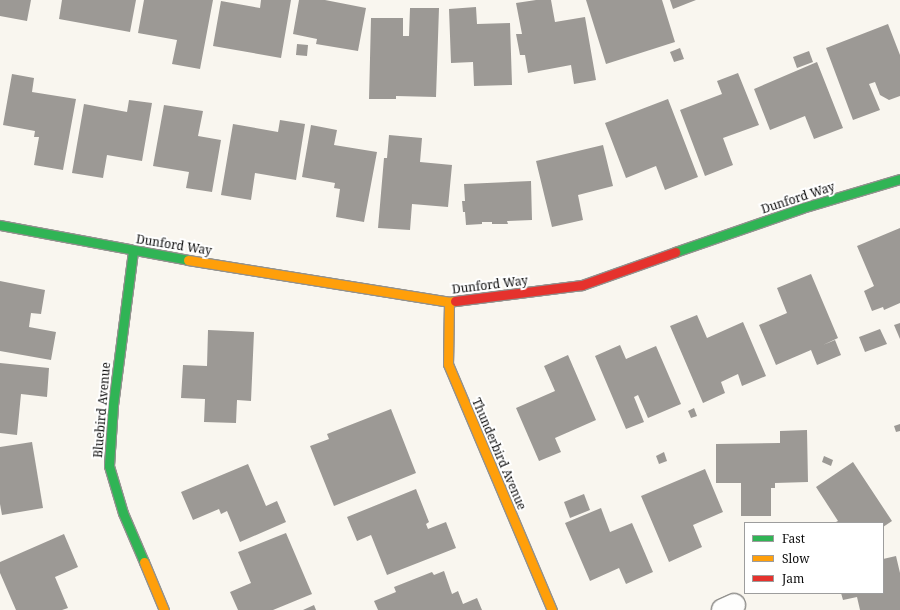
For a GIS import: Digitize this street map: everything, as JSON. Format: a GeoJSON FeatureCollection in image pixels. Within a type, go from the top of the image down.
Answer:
{"type":"FeatureCollection","features":[{"type":"Feature","properties":{"kind":"street","name":"Dunford Way"},"geometry":{"type":"LineString","coordinates":[[0,225],[134,251],[449,302],[582,285],[802,208],[900,179]]}},
{"type":"Feature","properties":{"kind":"street","name":"Bluebird Avenue"},"geometry":{"type":"LineString","coordinates":[[134,251],[113,405],[109,466],[123,513],[164,610]]}},
{"type":"Feature","properties":{"kind":"street","name":"Thunderbird Avenue"},"geometry":{"type":"LineString","coordinates":[[449,302],[448,364],[552,610]]}},
{"type":"Feature","properties":{"kind":"building"},"geometry":{"type":"Polygon","coordinates":[[[0,0],[31,0],[27,21],[0,16],[0,0]]]}},
{"type":"Feature","properties":{"kind":"building"},"geometry":{"type":"Polygon","coordinates":[[[62,0],[136,0],[130,32],[59,19],[62,0]]]}},
{"type":"Feature","properties":{"kind":"building"},"geometry":{"type":"Polygon","coordinates":[[[144,0],[213,0],[200,69],[172,64],[177,40],[138,33],[144,0]]]}},
{"type":"Feature","properties":{"kind":"building"},"geometry":{"type":"Polygon","coordinates":[[[261,0],[291,0],[281,58],[213,46],[221,1],[260,8],[261,0]]]}},
{"type":"Feature","properties":{"kind":"building"},"geometry":{"type":"Polygon","coordinates":[[[299,0],[325,0],[366,8],[358,51],[316,44],[317,39],[293,34],[299,0]]]}},
{"type":"Feature","properties":{"kind":"building"},"geometry":{"type":"Polygon","coordinates":[[[536,0],[551,0],[555,22],[585,17],[596,80],[574,84],[571,65],[528,73],[525,55],[520,55],[516,34],[522,34],[516,3],[536,0]]]}},
{"type":"Feature","properties":{"kind":"building"},"geometry":{"type":"Polygon","coordinates":[[[586,0],[662,0],[675,42],[606,64],[586,0]]]}},
{"type":"Feature","properties":{"kind":"building"},"geometry":{"type":"Polygon","coordinates":[[[670,0],[696,0],[673,9],[670,0]]]}},
{"type":"Feature","properties":{"kind":"building"},"geometry":{"type":"Polygon","coordinates":[[[476,7],[477,24],[510,23],[512,85],[474,86],[473,62],[451,63],[449,9],[476,7]]]}},
{"type":"Feature","properties":{"kind":"building"},"geometry":{"type":"Polygon","coordinates":[[[410,8],[439,8],[436,97],[396,96],[396,99],[369,99],[371,18],[403,18],[403,36],[409,36],[410,8]]]}},
{"type":"Feature","properties":{"kind":"building"},"geometry":{"type":"Polygon","coordinates":[[[888,24],[900,55],[900,96],[889,100],[880,95],[875,82],[869,84],[880,110],[853,120],[826,48],[888,24]]]}},
{"type":"Feature","properties":{"kind":"building"},"geometry":{"type":"Polygon","coordinates":[[[297,44],[308,45],[307,56],[296,55],[297,44]]]}},
{"type":"Feature","properties":{"kind":"building"},"geometry":{"type":"Polygon","coordinates":[[[680,48],[684,59],[674,62],[670,52],[680,48]]]}},
{"type":"Feature","properties":{"kind":"building"},"geometry":{"type":"Polygon","coordinates":[[[809,51],[813,62],[797,68],[793,57],[809,51]]]}},
{"type":"Feature","properties":{"kind":"building"},"geometry":{"type":"Polygon","coordinates":[[[817,62],[843,128],[814,139],[805,116],[770,130],[754,89],[817,62]]]}},
{"type":"Feature","properties":{"kind":"building"},"geometry":{"type":"Polygon","coordinates":[[[738,73],[759,125],[723,138],[733,165],[705,176],[680,110],[722,94],[717,81],[738,73]]]}},
{"type":"Feature","properties":{"kind":"building"},"geometry":{"type":"Polygon","coordinates":[[[12,74],[34,78],[32,92],[76,99],[63,170],[34,165],[39,137],[34,137],[35,131],[3,125],[12,74]]]}},
{"type":"Feature","properties":{"kind":"building"},"geometry":{"type":"Polygon","coordinates":[[[668,99],[698,177],[665,190],[656,166],[626,178],[605,123],[668,99]]]}},
{"type":"Feature","properties":{"kind":"building"},"geometry":{"type":"Polygon","coordinates":[[[129,100],[152,103],[142,161],[107,155],[103,178],[72,173],[84,104],[127,112],[129,100]]]}},
{"type":"Feature","properties":{"kind":"building"},"geometry":{"type":"Polygon","coordinates":[[[164,105],[203,111],[198,136],[221,140],[212,192],[186,188],[189,172],[153,166],[164,105]]]}},
{"type":"Feature","properties":{"kind":"building"},"geometry":{"type":"Polygon","coordinates":[[[280,120],[305,124],[296,180],[255,173],[251,200],[221,195],[233,124],[278,132],[280,120]]]}},
{"type":"Feature","properties":{"kind":"building"},"geometry":{"type":"Polygon","coordinates":[[[311,125],[337,130],[334,145],[377,152],[364,222],[336,217],[340,189],[334,188],[335,183],[302,177],[311,125]]]}},
{"type":"Feature","properties":{"kind":"building"},"geometry":{"type":"Polygon","coordinates":[[[389,135],[422,138],[420,162],[452,165],[448,207],[412,204],[410,230],[378,228],[384,158],[387,158],[389,135]]]}},
{"type":"Feature","properties":{"kind":"building"},"geometry":{"type":"Polygon","coordinates":[[[603,145],[613,186],[578,195],[583,220],[552,227],[536,161],[603,145]]]}},
{"type":"Feature","properties":{"kind":"building"},"geometry":{"type":"Polygon","coordinates":[[[531,181],[532,220],[507,221],[508,224],[492,224],[492,222],[482,222],[482,224],[466,225],[462,201],[465,201],[464,184],[531,181]]]}},
{"type":"Feature","properties":{"kind":"building"},"geometry":{"type":"Polygon","coordinates":[[[900,228],[900,303],[884,310],[883,307],[872,311],[864,291],[874,286],[857,246],[900,228]]]}},
{"type":"Feature","properties":{"kind":"building"},"geometry":{"type":"Polygon","coordinates":[[[811,274],[838,338],[823,345],[835,340],[841,355],[817,365],[811,350],[776,365],[759,325],[787,313],[777,288],[811,274]]]}},
{"type":"Feature","properties":{"kind":"building"},"geometry":{"type":"Polygon","coordinates":[[[0,281],[45,290],[41,314],[31,313],[29,327],[56,332],[51,360],[0,351],[0,281]]]}},
{"type":"Feature","properties":{"kind":"building"},"geometry":{"type":"Polygon","coordinates":[[[697,315],[707,338],[743,322],[766,376],[742,386],[738,374],[721,382],[725,393],[703,403],[670,326],[697,315]]]}},
{"type":"Feature","properties":{"kind":"building"},"geometry":{"type":"Polygon","coordinates":[[[900,323],[900,339],[894,325],[900,323]]]}},
{"type":"Feature","properties":{"kind":"building"},"geometry":{"type":"Polygon","coordinates":[[[880,329],[887,344],[865,352],[859,337],[880,329]]]}},
{"type":"Feature","properties":{"kind":"building"},"geometry":{"type":"Polygon","coordinates":[[[208,330],[254,332],[251,401],[237,400],[236,423],[204,422],[205,399],[181,398],[183,365],[207,366],[208,330]]]}},
{"type":"Feature","properties":{"kind":"building"},"geometry":{"type":"Polygon","coordinates":[[[620,345],[626,359],[656,346],[681,404],[648,418],[638,395],[634,397],[644,422],[626,429],[595,356],[620,345]]]}},
{"type":"Feature","properties":{"kind":"building"},"geometry":{"type":"Polygon","coordinates":[[[568,355],[596,420],[555,438],[561,452],[539,461],[516,408],[555,391],[544,366],[568,355]]]}},
{"type":"Feature","properties":{"kind":"building"},"geometry":{"type":"Polygon","coordinates":[[[0,363],[49,368],[47,397],[21,394],[17,435],[0,433],[0,363]]]}},
{"type":"Feature","properties":{"kind":"building"},"geometry":{"type":"Polygon","coordinates":[[[694,408],[697,416],[691,418],[688,411],[694,408]]]}},
{"type":"Feature","properties":{"kind":"building"},"geometry":{"type":"Polygon","coordinates":[[[391,409],[416,473],[334,506],[310,446],[329,439],[327,434],[391,409]]]}},
{"type":"Feature","properties":{"kind":"building"},"geometry":{"type":"Polygon","coordinates":[[[900,424],[900,431],[896,432],[894,426],[900,424]]]}},
{"type":"Feature","properties":{"kind":"building"},"geometry":{"type":"Polygon","coordinates":[[[807,430],[808,482],[775,483],[775,488],[771,488],[771,516],[741,516],[741,483],[716,483],[716,444],[780,443],[780,431],[807,430]]]}},
{"type":"Feature","properties":{"kind":"building"},"geometry":{"type":"Polygon","coordinates":[[[32,442],[43,508],[2,515],[0,504],[0,447],[32,442]]]}},
{"type":"Feature","properties":{"kind":"building"},"geometry":{"type":"Polygon","coordinates":[[[664,452],[667,461],[659,464],[656,456],[664,452]]]}},
{"type":"Feature","properties":{"kind":"building"},"geometry":{"type":"Polygon","coordinates":[[[824,456],[833,460],[831,466],[822,462],[824,456]]]}},
{"type":"Feature","properties":{"kind":"building"},"geometry":{"type":"Polygon","coordinates":[[[853,462],[892,521],[884,526],[884,522],[836,522],[838,521],[816,487],[853,462]]]}},
{"type":"Feature","properties":{"kind":"building"},"geometry":{"type":"Polygon","coordinates":[[[248,464],[266,506],[277,501],[286,522],[240,542],[227,511],[221,514],[219,509],[193,520],[181,492],[248,464]]]}},
{"type":"Feature","properties":{"kind":"building"},"geometry":{"type":"Polygon","coordinates":[[[705,469],[723,512],[693,525],[702,547],[669,562],[641,496],[705,469]]]}},
{"type":"Feature","properties":{"kind":"building"},"geometry":{"type":"Polygon","coordinates":[[[416,489],[429,522],[426,524],[428,529],[446,522],[456,548],[387,575],[371,535],[357,541],[347,517],[416,489]]]}},
{"type":"Feature","properties":{"kind":"building"},"geometry":{"type":"Polygon","coordinates":[[[584,494],[590,510],[570,518],[564,502],[584,494]]]}},
{"type":"Feature","properties":{"kind":"building"},"geometry":{"type":"Polygon","coordinates":[[[601,508],[610,532],[632,523],[653,572],[626,584],[619,568],[590,581],[565,523],[601,508]]]}},
{"type":"Feature","properties":{"kind":"building"},"geometry":{"type":"Polygon","coordinates":[[[286,533],[312,594],[273,610],[238,610],[230,592],[251,583],[238,552],[286,533]]]}},
{"type":"Feature","properties":{"kind":"building"},"geometry":{"type":"Polygon","coordinates":[[[64,534],[78,567],[55,577],[68,608],[62,610],[16,610],[0,573],[0,562],[64,534]]]}},
{"type":"Feature","properties":{"kind":"building"},"geometry":{"type":"Polygon","coordinates":[[[896,556],[900,573],[900,610],[860,610],[857,597],[843,600],[841,594],[884,594],[884,559],[896,556]]]}},
{"type":"Feature","properties":{"kind":"building"},"geometry":{"type":"Polygon","coordinates":[[[444,571],[452,594],[458,591],[463,604],[477,598],[482,610],[378,610],[374,601],[396,592],[394,587],[432,572],[434,575],[444,571]]]}},
{"type":"Feature","properties":{"kind":"building"},"geometry":{"type":"Polygon","coordinates":[[[314,605],[316,610],[303,610],[314,605]]]}},
{"type":"Feature","properties":{"kind":"traffic: fast"},"geometry":{"type":"LineString","coordinates":[[675,252],[802,208],[900,179]]}},
{"type":"Feature","properties":{"kind":"traffic: fast"},"geometry":{"type":"LineString","coordinates":[[0,225],[188,260]]}},
{"type":"Feature","properties":{"kind":"traffic: fast"},"geometry":{"type":"LineString","coordinates":[[133,251],[113,405],[109,466],[123,513],[144,562]]}},
{"type":"Feature","properties":{"kind":"traffic: slow"},"geometry":{"type":"LineString","coordinates":[[188,260],[449,302],[455,301]]}},
{"type":"Feature","properties":{"kind":"traffic: slow"},"geometry":{"type":"LineString","coordinates":[[449,302],[448,364],[552,610]]}},
{"type":"Feature","properties":{"kind":"traffic: slow"},"geometry":{"type":"LineString","coordinates":[[144,562],[164,610]]}},
{"type":"Feature","properties":{"kind":"traffic: jam"},"geometry":{"type":"LineString","coordinates":[[455,301],[582,285],[675,252]]}}]}
